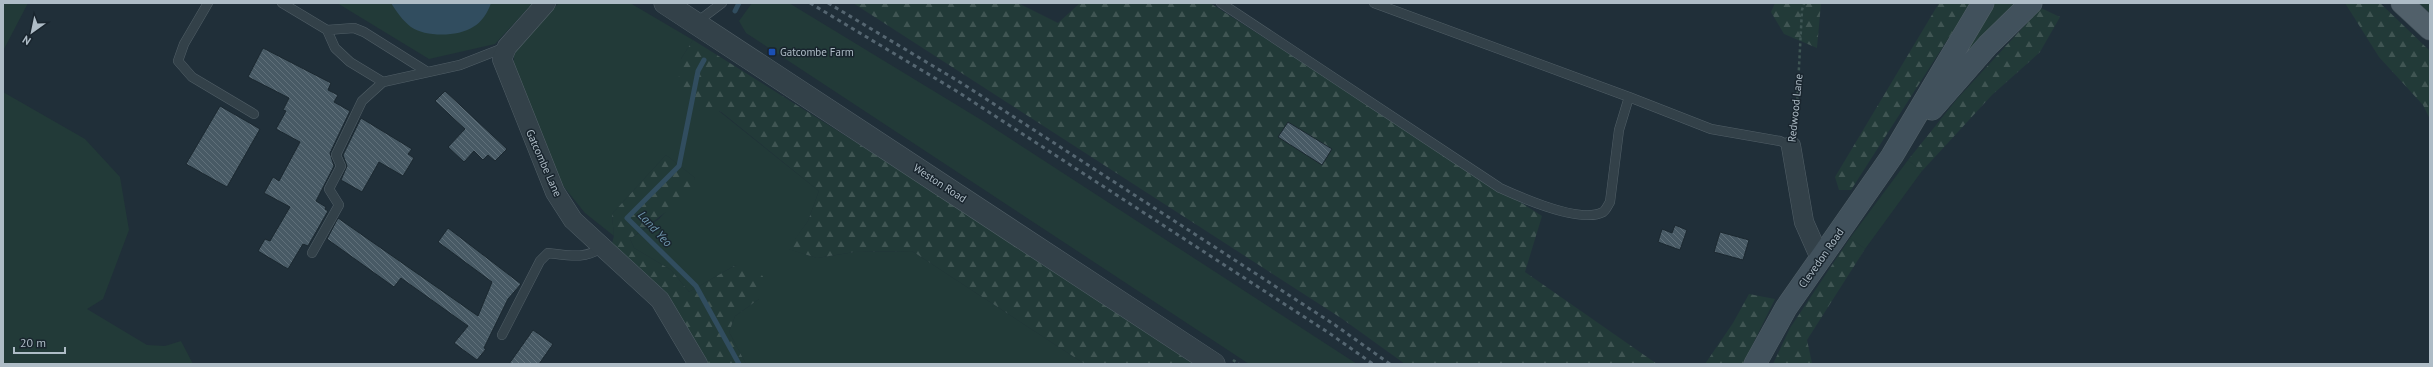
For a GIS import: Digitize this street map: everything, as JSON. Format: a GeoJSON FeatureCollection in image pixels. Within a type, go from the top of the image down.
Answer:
{"type":"FeatureCollection","features":[{"type":"Feature","properties":{"kind":"main road","name":"Clevedon Road"},"geometry":{"type":"LineString","coordinates":[[1756,364],[1786,308],[1892,156],[1983,3]]}},
{"type":"Feature","properties":{"kind":"main road","name":"Clevedon Road"},"geometry":{"type":"LineString","coordinates":[[1892,156],[1988,45],[2031,3]]}},
{"type":"Feature","properties":{"kind":"main road"},"geometry":{"type":"LineString","coordinates":[[2402,3],[2430,29]]}},
{"type":"Feature","properties":{"kind":"street"},"geometry":{"type":"LineString","coordinates":[[507,47],[546,3]]}},
{"type":"Feature","properties":{"kind":"street","name":"Weston Road"},"geometry":{"type":"LineString","coordinates":[[666,3],[1214,364]]}},
{"type":"Feature","properties":{"kind":"street","name":"Gatcombe Lane"},"geometry":{"type":"LineString","coordinates":[[507,47],[502,59],[505,69],[555,192],[573,220],[660,300],[698,364]]}},
{"type":"Feature","properties":{"kind":"street","name":"Redwood Lane"},"geometry":{"type":"LineString","coordinates":[[1791,146],[1804,222],[1820,258]]}},
{"type":"Feature","properties":{"kind":"lane"},"geometry":{"type":"LineString","coordinates":[[208,3],[184,44],[178,61],[192,77],[254,114]]}},
{"type":"Feature","properties":{"kind":"lane"},"geometry":{"type":"LineString","coordinates":[[282,3],[327,30],[335,48],[350,62],[383,82]]}},
{"type":"Feature","properties":{"kind":"lane"},"geometry":{"type":"LineString","coordinates":[[697,22],[722,3]]}},
{"type":"Feature","properties":{"kind":"lane"},"geometry":{"type":"LineString","coordinates":[[1221,3],[1500,188],[1527,200],[1582,215],[1596,214],[1605,211],[1610,202],[1619,130],[1629,97]]}},
{"type":"Feature","properties":{"kind":"lane"},"geometry":{"type":"LineString","coordinates":[[1374,3],[1629,97],[1711,129],[1780,140],[1791,146]]}},
{"type":"Feature","properties":{"kind":"lane"},"geometry":{"type":"LineString","coordinates":[[327,30],[354,28],[364,32],[426,72]]}},
{"type":"Feature","properties":{"kind":"lane"},"geometry":{"type":"LineString","coordinates":[[312,253],[339,205],[329,189],[341,166],[336,155],[362,101],[383,82],[460,65],[507,47]]}},
{"type":"Feature","properties":{"kind":"lane"},"geometry":{"type":"LineString","coordinates":[[502,335],[540,261],[548,253],[577,256],[593,254],[602,247]]}},
{"type":"Feature","properties":{"kind":"path","name":"Redwood Lane"},"geometry":{"type":"LineString","coordinates":[[1791,146],[1797,105],[1802,10],[1804,3]]}},
{"type":"Feature","properties":{"kind":"green space"},"geometry":{"type":"Polygon","coordinates":[[[3,3],[28,3],[3,51],[3,3]]]}},
{"type":"Feature","properties":{"kind":"green space"},"geometry":{"type":"Polygon","coordinates":[[[337,3],[533,3],[495,44],[429,59],[337,3]]]}},
{"type":"Feature","properties":{"kind":"green space"},"geometry":{"type":"Polygon","coordinates":[[[559,3],[630,3],[693,40],[681,59],[700,111],[719,111],[819,191],[808,221],[789,249],[817,258],[854,252],[912,251],[1085,364],[746,364],[729,332],[735,316],[759,299],[736,265],[689,292],[671,270],[634,248],[630,239],[659,219],[695,178],[666,155],[612,214],[614,236],[585,213],[560,182],[514,71],[514,52],[519,43],[559,3]]]}},
{"type":"Feature","properties":{"kind":"green space"},"geometry":{"type":"Polygon","coordinates":[[[752,3],[789,3],[983,121],[1357,364],[1249,364],[746,33],[739,21],[752,3]]]}},
{"type":"Feature","properties":{"kind":"green space"},"geometry":{"type":"Polygon","coordinates":[[[853,3],[1018,3],[1058,23],[1080,3],[1210,3],[1542,216],[1525,272],[1657,364],[1405,364],[1341,318],[853,3]]]}},
{"type":"Feature","properties":{"kind":"green space"},"geometry":{"type":"Polygon","coordinates":[[[1775,3],[1821,3],[1817,48],[1784,34],[1771,12],[1775,3]]]}},
{"type":"Feature","properties":{"kind":"green space"},"geometry":{"type":"Polygon","coordinates":[[[1939,3],[1971,3],[1851,190],[1839,190],[1835,177],[1939,3]]]}},
{"type":"Feature","properties":{"kind":"green space"},"geometry":{"type":"Polygon","coordinates":[[[1994,3],[2022,3],[1956,65],[1994,3]]]}},
{"type":"Feature","properties":{"kind":"green space"},"geometry":{"type":"Polygon","coordinates":[[[2345,3],[2380,3],[2430,51],[2430,119],[2423,105],[2379,57],[2345,3]]]}},
{"type":"Feature","properties":{"kind":"green space"},"geometry":{"type":"Polygon","coordinates":[[[2415,3],[2430,3],[2430,18],[2415,3]]]}},
{"type":"Feature","properties":{"kind":"green space"},"geometry":{"type":"Polygon","coordinates":[[[2041,8],[2060,17],[2040,52],[1992,95],[1922,171],[1908,160],[1957,99],[2041,8]]]}},
{"type":"Feature","properties":{"kind":"green space"},"geometry":{"type":"Polygon","coordinates":[[[693,40],[954,204],[1193,364],[1085,364],[912,251],[854,252],[817,258],[788,249],[808,221],[819,191],[720,111],[700,111],[677,92],[681,59],[693,40]]]}},
{"type":"Feature","properties":{"kind":"green space"},"geometry":{"type":"Polygon","coordinates":[[[3,92],[85,139],[120,177],[129,230],[103,299],[87,309],[147,345],[165,346],[181,341],[193,364],[3,364],[3,92]]]}},
{"type":"Feature","properties":{"kind":"green space"},"geometry":{"type":"Polygon","coordinates":[[[666,155],[695,178],[687,196],[630,239],[634,248],[671,270],[689,292],[736,265],[763,276],[759,299],[735,316],[729,332],[746,364],[690,364],[674,334],[611,247],[614,236],[612,214],[666,155]]]}},
{"type":"Feature","properties":{"kind":"green space"},"geometry":{"type":"Polygon","coordinates":[[[1908,160],[1922,171],[1865,249],[1850,238],[1908,160]]]}},
{"type":"Feature","properties":{"kind":"green space"},"geometry":{"type":"Polygon","coordinates":[[[1850,238],[1865,249],[1807,340],[1812,363],[1815,364],[1773,364],[1790,328],[1850,238]]]}},
{"type":"Feature","properties":{"kind":"green space"},"geometry":{"type":"Polygon","coordinates":[[[1749,294],[1775,299],[1743,364],[1705,364],[1733,323],[1749,294]]]}},
{"type":"Feature","properties":{"kind":"water"},"geometry":{"type":"Polygon","coordinates":[[[391,3],[491,3],[484,16],[473,27],[459,33],[433,34],[424,33],[411,27],[397,13],[391,3]]]}},
{"type":"Feature","properties":{"kind":"building"},"geometry":{"type":"Polygon","coordinates":[[[263,48],[331,83],[328,90],[338,95],[334,102],[350,111],[330,153],[334,166],[316,201],[326,207],[325,209],[328,211],[308,246],[303,244],[288,269],[258,251],[265,239],[270,241],[290,207],[264,193],[273,177],[279,181],[300,142],[276,129],[286,111],[283,110],[289,98],[248,77],[263,48]]]}},
{"type":"Feature","properties":{"kind":"building"},"geometry":{"type":"Polygon","coordinates":[[[445,91],[507,149],[495,161],[488,155],[483,160],[474,151],[464,162],[448,147],[465,129],[435,101],[445,91]]]}},
{"type":"Feature","properties":{"kind":"building"},"geometry":{"type":"Polygon","coordinates":[[[220,106],[260,129],[227,187],[186,164],[220,106]]]}},
{"type":"Feature","properties":{"kind":"building"},"geometry":{"type":"Polygon","coordinates":[[[361,118],[412,149],[408,154],[414,158],[403,176],[379,162],[362,192],[341,180],[347,166],[343,155],[361,118]]]}},
{"type":"Feature","properties":{"kind":"building"},"geometry":{"type":"Polygon","coordinates":[[[1288,122],[1332,149],[1322,165],[1278,137],[1288,122]]]}},
{"type":"Feature","properties":{"kind":"building"},"geometry":{"type":"Polygon","coordinates":[[[338,218],[478,316],[492,282],[438,242],[448,228],[521,284],[508,299],[484,348],[486,349],[477,360],[454,343],[468,326],[401,278],[394,287],[327,239],[338,218]]]}},
{"type":"Feature","properties":{"kind":"building"},"geometry":{"type":"Polygon","coordinates":[[[1675,225],[1687,230],[1680,250],[1658,242],[1662,229],[1672,233],[1675,225]]]}},
{"type":"Feature","properties":{"kind":"building"},"geometry":{"type":"Polygon","coordinates":[[[1720,232],[1749,240],[1743,260],[1714,252],[1720,232]]]}},
{"type":"Feature","properties":{"kind":"building"},"geometry":{"type":"Polygon","coordinates":[[[533,330],[553,344],[539,364],[509,364],[533,330]]]}},
{"type":"Feature","properties":{"kind":"waterway","name":"Land Yeo"},"geometry":{"type":"LineString","coordinates":[[735,11],[739,3]]}},
{"type":"Feature","properties":{"kind":"waterway","name":"Land Yeo"},"geometry":{"type":"LineString","coordinates":[[704,60],[698,71],[679,166],[627,218],[696,286],[739,364]]}},
{"type":"Feature","properties":{"kind":"railway"},"geometry":{"type":"LineString","coordinates":[[810,3],[958,92],[1329,333],[1373,364]]}},
{"type":"Feature","properties":{"kind":"railway"},"geometry":{"type":"LineString","coordinates":[[828,3],[963,84],[1335,325],[1390,364]]}},
{"type":"Feature","properties":{"kind":"place","name":"Gatcombe Farm"},"geometry":{"type":"Point","coordinates":[772,52]}}]}
